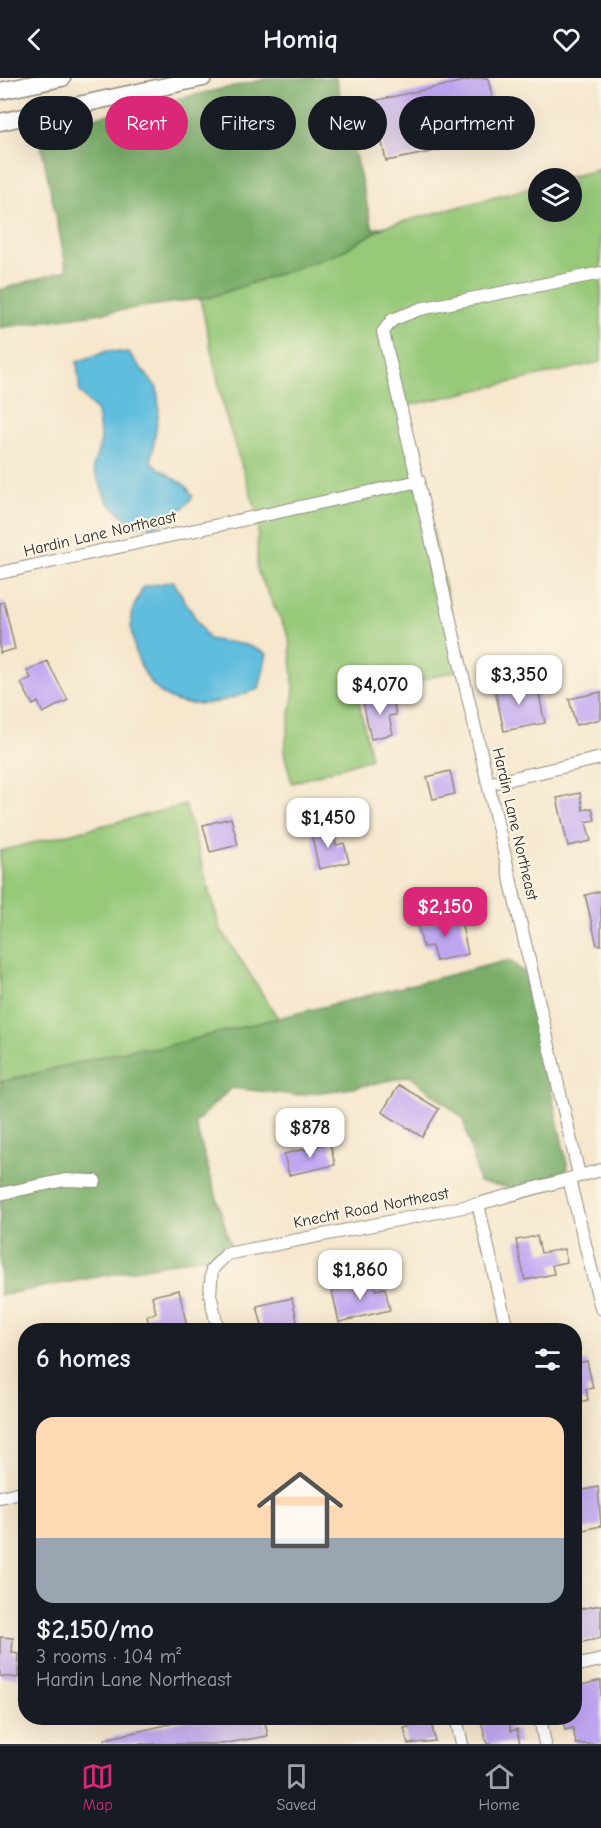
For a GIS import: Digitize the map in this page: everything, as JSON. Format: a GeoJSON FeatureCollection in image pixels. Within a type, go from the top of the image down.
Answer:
{"type":"FeatureCollection","features":[{"type":"Feature","properties":{"kind":"main road"},"geometry":{"type":"LineString","coordinates":[[0,91],[62,78]]}},
{"type":"Feature","properties":{"kind":"main road"},"geometry":{"type":"LineString","coordinates":[[0,122],[203,78]]}},
{"type":"Feature","properties":{"kind":"street","name":"Hardin Lane Northeast"},"geometry":{"type":"LineString","coordinates":[[601,273],[420,309],[392,320],[383,332],[488,784],[601,1308]]}},
{"type":"Feature","properties":{"kind":"street","name":"Hardin Lane Northeast"},"geometry":{"type":"LineString","coordinates":[[0,573],[418,481]]}},
{"type":"Feature","properties":{"kind":"street"},"geometry":{"type":"LineString","coordinates":[[488,784],[601,758]]}},
{"type":"Feature","properties":{"kind":"street","name":"Knecht Road Northeast"},"geometry":{"type":"LineString","coordinates":[[216,1323],[210,1294],[212,1269],[227,1254],[478,1204],[601,1170]]}},
{"type":"Feature","properties":{"kind":"street"},"geometry":{"type":"LineString","coordinates":[[0,1194],[65,1180],[95,1181]]}},
{"type":"Feature","properties":{"kind":"street"},"geometry":{"type":"LineString","coordinates":[[478,1204],[505,1323]]}},
{"type":"Feature","properties":{"kind":"street"},"geometry":{"type":"LineString","coordinates":[[0,1497],[18,1493]]}},
{"type":"Feature","properties":{"kind":"street"},"geometry":{"type":"LineString","coordinates":[[582,1664],[601,1660]]}},
{"type":"Feature","properties":{"kind":"street"},"geometry":{"type":"LineString","coordinates":[[458,1725],[462,1744]]}},
{"type":"Feature","properties":{"kind":"street"},"geometry":{"type":"LineString","coordinates":[[541,1725],[545,1744]]}},
{"type":"Feature","properties":{"kind":"green space"},"geometry":{"type":"Polygon","coordinates":[[[271,78],[336,78],[340,96],[308,96],[308,150],[354,150],[373,229],[386,226],[337,254],[211,297],[0,328],[0,290],[67,270],[42,150],[93,150],[93,118],[105,115],[105,150],[188,150],[188,97],[271,78]]]}},
{"type":"Feature","properties":{"kind":"green space"},"geometry":{"type":"Polygon","coordinates":[[[601,169],[601,362],[406,406],[463,669],[358,697],[371,758],[292,783],[284,753],[294,690],[289,637],[257,570],[258,516],[225,414],[200,298],[337,254],[386,226],[528,189],[528,222],[582,222],[582,174],[601,169]]]}},
{"type":"Feature","properties":{"kind":"green space"},"geometry":{"type":"Polygon","coordinates":[[[185,805],[220,928],[278,1018],[154,1049],[137,1048],[0,1082],[0,851],[185,805]]]}},
{"type":"Feature","properties":{"kind":"green space"},"geometry":{"type":"Polygon","coordinates":[[[509,960],[525,973],[568,1169],[518,1189],[479,1182],[463,1118],[410,1076],[353,1088],[297,1095],[231,1088],[195,1123],[231,1247],[204,1257],[0,1295],[0,1082],[137,1048],[154,1049],[509,960]]]}},
{"type":"Feature","properties":{"kind":"water"},"geometry":{"type":"Polygon","coordinates":[[[107,351],[129,353],[157,388],[159,408],[151,463],[186,486],[193,497],[175,517],[154,527],[133,525],[107,501],[93,467],[101,441],[97,412],[80,392],[77,362],[107,351]]]}},
{"type":"Feature","properties":{"kind":"water"},"geometry":{"type":"Polygon","coordinates":[[[173,581],[208,639],[246,645],[267,654],[259,689],[216,702],[191,704],[176,701],[164,695],[153,685],[138,660],[134,646],[131,613],[143,587],[173,581]]]}},
{"type":"Feature","properties":{"kind":"building"},"geometry":{"type":"Polygon","coordinates":[[[478,78],[488,78],[492,96],[399,96],[399,150],[441,150],[386,161],[384,150],[387,150],[387,98],[478,78]]]}},
{"type":"Feature","properties":{"kind":"building"},"geometry":{"type":"Polygon","coordinates":[[[4,602],[15,649],[0,653],[0,603],[4,602]]]}},
{"type":"Feature","properties":{"kind":"building"},"geometry":{"type":"Polygon","coordinates":[[[47,661],[68,700],[43,713],[38,702],[33,705],[21,683],[31,678],[27,671],[47,661]]]}},
{"type":"Feature","properties":{"kind":"building"},"geometry":{"type":"Polygon","coordinates":[[[518,680],[520,689],[537,685],[545,723],[504,731],[494,686],[518,680]]]}},
{"type":"Feature","properties":{"kind":"building"},"geometry":{"type":"Polygon","coordinates":[[[601,692],[601,719],[576,725],[569,699],[601,692]]]}},
{"type":"Feature","properties":{"kind":"building"},"geometry":{"type":"Polygon","coordinates":[[[392,695],[396,715],[389,716],[393,734],[371,739],[363,702],[392,695]]]}},
{"type":"Feature","properties":{"kind":"building"},"geometry":{"type":"Polygon","coordinates":[[[450,771],[455,794],[433,799],[427,777],[450,771]]]}},
{"type":"Feature","properties":{"kind":"building"},"geometry":{"type":"Polygon","coordinates":[[[580,793],[583,810],[592,808],[595,820],[586,822],[591,841],[568,846],[557,798],[580,793]]]}},
{"type":"Feature","properties":{"kind":"building"},"geometry":{"type":"Polygon","coordinates":[[[231,818],[238,845],[210,852],[203,825],[231,818]]]}},
{"type":"Feature","properties":{"kind":"building"},"geometry":{"type":"Polygon","coordinates":[[[332,827],[336,845],[344,843],[349,862],[319,869],[311,832],[332,827]]]}},
{"type":"Feature","properties":{"kind":"building"},"geometry":{"type":"Polygon","coordinates":[[[601,891],[601,945],[597,945],[585,895],[601,891]]]}},
{"type":"Feature","properties":{"kind":"building"},"geometry":{"type":"Polygon","coordinates":[[[460,916],[468,954],[436,961],[432,946],[423,947],[418,926],[460,916]]]}},
{"type":"Feature","properties":{"kind":"building"},"geometry":{"type":"Polygon","coordinates":[[[399,1085],[439,1109],[422,1137],[382,1112],[399,1085]]]}},
{"type":"Feature","properties":{"kind":"building"},"geometry":{"type":"Polygon","coordinates":[[[330,1143],[335,1165],[289,1175],[284,1154],[330,1143]]]}},
{"type":"Feature","properties":{"kind":"building"},"geometry":{"type":"Polygon","coordinates":[[[537,1236],[541,1253],[564,1249],[567,1262],[552,1265],[554,1274],[525,1280],[516,1240],[537,1236]]]}},
{"type":"Feature","properties":{"kind":"building"},"geometry":{"type":"Polygon","coordinates":[[[374,1281],[376,1290],[385,1288],[390,1310],[339,1322],[332,1291],[374,1281]]]}},
{"type":"Feature","properties":{"kind":"building"},"geometry":{"type":"Polygon","coordinates":[[[179,1290],[186,1323],[148,1323],[147,1316],[156,1313],[152,1296],[179,1290]]]}},
{"type":"Feature","properties":{"kind":"building"},"geometry":{"type":"Polygon","coordinates":[[[292,1298],[297,1323],[261,1323],[257,1306],[292,1298]]]}},
{"type":"Feature","properties":{"kind":"building"},"geometry":{"type":"Polygon","coordinates":[[[587,1361],[593,1388],[586,1389],[588,1400],[582,1401],[582,1362],[587,1361]]]}},
{"type":"Feature","properties":{"kind":"building"},"geometry":{"type":"Polygon","coordinates":[[[598,1487],[601,1526],[582,1530],[582,1490],[598,1487]]]}},
{"type":"Feature","properties":{"kind":"building"},"geometry":{"type":"Polygon","coordinates":[[[601,1605],[601,1638],[582,1642],[582,1609],[601,1605]]]}},
{"type":"Feature","properties":{"kind":"building"},"geometry":{"type":"Polygon","coordinates":[[[0,1637],[13,1638],[12,1653],[18,1654],[18,1678],[0,1676],[0,1637]]]}},
{"type":"Feature","properties":{"kind":"building"},"geometry":{"type":"Polygon","coordinates":[[[601,1680],[601,1744],[576,1744],[573,1728],[565,1730],[564,1725],[582,1725],[582,1685],[601,1680]]]}},
{"type":"Feature","properties":{"kind":"building"},"geometry":{"type":"Polygon","coordinates":[[[166,1725],[266,1725],[268,1736],[221,1744],[105,1744],[105,1739],[166,1725]]]}},
{"type":"Feature","properties":{"kind":"building"},"geometry":{"type":"Polygon","coordinates":[[[432,1725],[435,1741],[408,1744],[404,1728],[432,1725]]]}},
{"type":"Feature","properties":{"kind":"building"},"geometry":{"type":"Polygon","coordinates":[[[482,1725],[510,1725],[511,1731],[517,1729],[520,1744],[487,1744],[482,1725]]]}}]}
